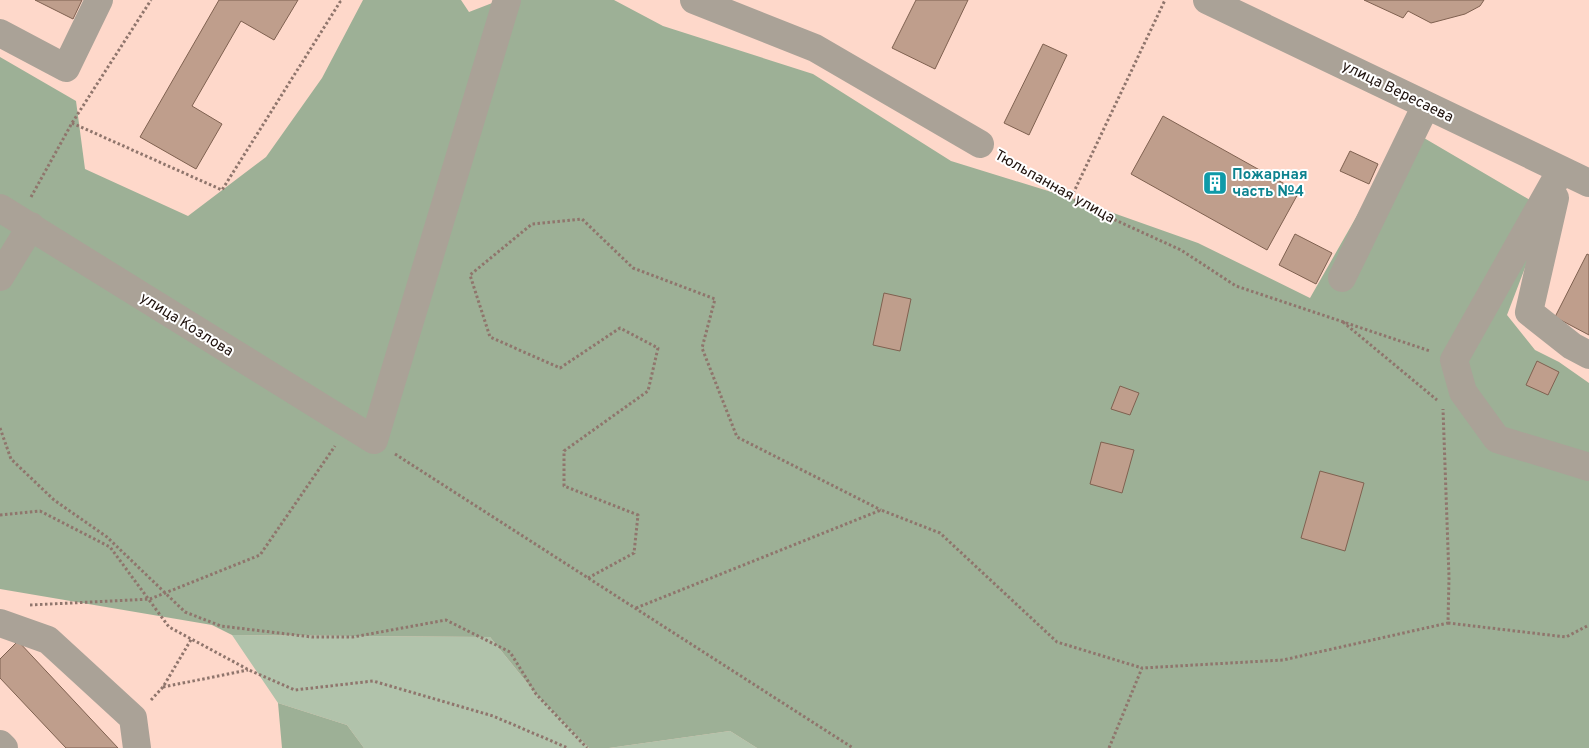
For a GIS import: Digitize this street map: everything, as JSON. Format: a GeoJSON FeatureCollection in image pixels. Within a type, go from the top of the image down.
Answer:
{"type":"FeatureCollection","features":[{"type":"Feature","properties":{"kind":"street"},"geometry":{"type":"LineString","coordinates":[[0,33],[66,68],[99,0]]}},
{"type":"Feature","properties":{"kind":"street"},"geometry":{"type":"LineString","coordinates":[[374,440],[506,0]]}},
{"type":"Feature","properties":{"kind":"street","name":"Тюльпанная улица"},"geometry":{"type":"LineString","coordinates":[[694,0],[815,48],[980,144]]}},
{"type":"Feature","properties":{"kind":"street","name":"улица Вересаева"},"geometry":{"type":"LineString","coordinates":[[1207,0],[1589,183]]}},
{"type":"Feature","properties":{"kind":"street"},"geometry":{"type":"LineString","coordinates":[[1342,278],[1426,105]]}},
{"type":"Feature","properties":{"kind":"street"},"geometry":{"type":"LineString","coordinates":[[1561,170],[1530,312],[1572,346],[1589,355]]}},
{"type":"Feature","properties":{"kind":"street"},"geometry":{"type":"LineString","coordinates":[[1561,170],[1454,360],[1463,392],[1497,439],[1589,467]]}},
{"type":"Feature","properties":{"kind":"street"},"geometry":{"type":"LineString","coordinates":[[0,277],[16,218]]}},
{"type":"Feature","properties":{"kind":"street","name":"улица Козлова"},"geometry":{"type":"LineString","coordinates":[[16,218],[374,440]]}},
{"type":"Feature","properties":{"kind":"street"},"geometry":{"type":"LineString","coordinates":[[0,624],[48,640],[133,718],[137,748]]}},
{"type":"Feature","properties":{"kind":"street"},"geometry":{"type":"LineString","coordinates":[[0,744],[4,748]]}},
{"type":"Feature","properties":{"kind":"path"},"geometry":{"type":"LineString","coordinates":[[16,218],[72,123],[151,0]]}},
{"type":"Feature","properties":{"kind":"path"},"geometry":{"type":"LineString","coordinates":[[72,123],[222,190],[340,2],[338,0]]}},
{"type":"Feature","properties":{"kind":"path"},"geometry":{"type":"LineString","coordinates":[[1071,198],[1165,0]]}},
{"type":"Feature","properties":{"kind":"path","name":"Тюльпанная улица"},"geometry":{"type":"LineString","coordinates":[[980,144],[1091,210],[1181,250],[1236,286],[1454,360]]}},
{"type":"Feature","properties":{"kind":"path"},"geometry":{"type":"LineString","coordinates":[[588,578],[634,553],[638,515],[564,486],[564,451],[648,390],[658,348],[620,328],[560,368],[490,337],[470,275],[532,224],[582,219],[633,268],[716,299],[702,348],[736,437],[881,510],[940,533],[1057,642],[1142,668],[1283,660],[1448,623],[1566,637],[1589,624]]}},
{"type":"Feature","properties":{"kind":"path"},"geometry":{"type":"LineString","coordinates":[[1343,322],[1442,404],[1450,577],[1448,623]]}},
{"type":"Feature","properties":{"kind":"path"},"geometry":{"type":"LineString","coordinates":[[24,605],[150,599],[260,555],[349,425]]}},
{"type":"Feature","properties":{"kind":"path"},"geometry":{"type":"LineString","coordinates":[[0,428],[11,459],[54,500],[107,537],[185,612],[221,626],[312,637],[353,637],[446,620],[510,652],[536,694],[586,748]]}},
{"type":"Feature","properties":{"kind":"path"},"geometry":{"type":"LineString","coordinates":[[374,440],[854,748]]}},
{"type":"Feature","properties":{"kind":"path"},"geometry":{"type":"LineString","coordinates":[[636,608],[881,510]]}},
{"type":"Feature","properties":{"kind":"path"},"geometry":{"type":"LineString","coordinates":[[0,515],[40,511],[110,547],[169,627],[248,670],[295,690],[373,682],[493,716],[568,748]]}},
{"type":"Feature","properties":{"kind":"path"},"geometry":{"type":"LineString","coordinates":[[133,718],[163,687],[192,638]]}},
{"type":"Feature","properties":{"kind":"path"},"geometry":{"type":"LineString","coordinates":[[1108,748],[1142,668]]}},
{"type":"Feature","properties":{"kind":"path"},"geometry":{"type":"LineString","coordinates":[[163,687],[248,670]]}},
{"type":"Feature","properties":{"kind":"green space"},"geometry":{"type":"Polygon","coordinates":[[[363,0],[461,0],[469,12],[500,0],[614,0],[663,26],[813,74],[951,161],[1071,198],[1198,243],[1310,298],[1407,128],[1547,210],[1507,315],[1535,350],[1559,362],[1589,383],[1589,748],[757,748],[730,731],[609,748],[589,748],[536,694],[490,637],[232,635],[212,625],[0,589],[0,57],[76,101],[85,169],[188,216],[266,157],[322,78],[363,0]]]}},
{"type":"Feature","properties":{"kind":"green space"},"geometry":{"type":"Polygon","coordinates":[[[232,635],[490,637],[536,694],[589,748],[364,748],[347,725],[278,703],[232,635]]]}},
{"type":"Feature","properties":{"kind":"green space"},"geometry":{"type":"Polygon","coordinates":[[[278,703],[347,725],[364,748],[282,748],[278,703]]]}},
{"type":"Feature","properties":{"kind":"green space"},"geometry":{"type":"Polygon","coordinates":[[[730,731],[757,748],[609,748],[730,731]]]}},
{"type":"Feature","properties":{"kind":"building"},"geometry":{"type":"Polygon","coordinates":[[[35,0],[82,0],[73,19],[35,0]]]}},
{"type":"Feature","properties":{"kind":"building"},"geometry":{"type":"Polygon","coordinates":[[[219,0],[298,0],[274,40],[241,21],[192,106],[222,124],[196,169],[140,137],[219,0]]]}},
{"type":"Feature","properties":{"kind":"building"},"geometry":{"type":"Polygon","coordinates":[[[916,0],[968,0],[935,69],[892,48],[916,0]]]}},
{"type":"Feature","properties":{"kind":"building"},"geometry":{"type":"Polygon","coordinates":[[[1364,0],[1484,0],[1480,6],[1465,14],[1431,23],[1408,11],[1403,18],[1364,0]]]}},
{"type":"Feature","properties":{"kind":"building"},"geometry":{"type":"Polygon","coordinates":[[[1043,44],[1067,55],[1029,135],[1004,123],[1043,44]]]}},
{"type":"Feature","properties":{"kind":"building","name":"Пожарная часть №4"},"geometry":{"type":"Polygon","coordinates":[[[1163,116],[1299,192],[1267,250],[1131,174],[1163,116]]]}},
{"type":"Feature","properties":{"kind":"building"},"geometry":{"type":"Polygon","coordinates":[[[1350,151],[1378,164],[1369,184],[1340,171],[1350,151]]]}},
{"type":"Feature","properties":{"kind":"building"},"geometry":{"type":"Polygon","coordinates":[[[1295,234],[1332,253],[1316,284],[1279,265],[1295,234]]]}},
{"type":"Feature","properties":{"kind":"building"},"geometry":{"type":"Polygon","coordinates":[[[1587,254],[1589,255],[1589,335],[1555,317],[1587,254]]]}},
{"type":"Feature","properties":{"kind":"building"},"geometry":{"type":"Polygon","coordinates":[[[884,293],[911,299],[900,351],[873,345],[884,293]]]}},
{"type":"Feature","properties":{"kind":"building"},"geometry":{"type":"Polygon","coordinates":[[[1537,361],[1559,372],[1548,395],[1526,385],[1537,361]]]}},
{"type":"Feature","properties":{"kind":"building"},"geometry":{"type":"Polygon","coordinates":[[[1120,386],[1139,393],[1130,415],[1111,409],[1120,386]]]}},
{"type":"Feature","properties":{"kind":"building"},"geometry":{"type":"Polygon","coordinates":[[[1101,442],[1134,450],[1122,493],[1090,484],[1101,442]]]}},
{"type":"Feature","properties":{"kind":"building"},"geometry":{"type":"Polygon","coordinates":[[[1320,471],[1364,483],[1345,551],[1301,538],[1320,471]]]}},
{"type":"Feature","properties":{"kind":"building"},"geometry":{"type":"Polygon","coordinates":[[[18,641],[118,748],[66,748],[0,678],[0,659],[18,641]]]}},
{"type":"Feature","properties":{"kind":"place","name":"Пожарная часть №4"},"geometry":{"type":"Point","coordinates":[1215,183]}}]}
